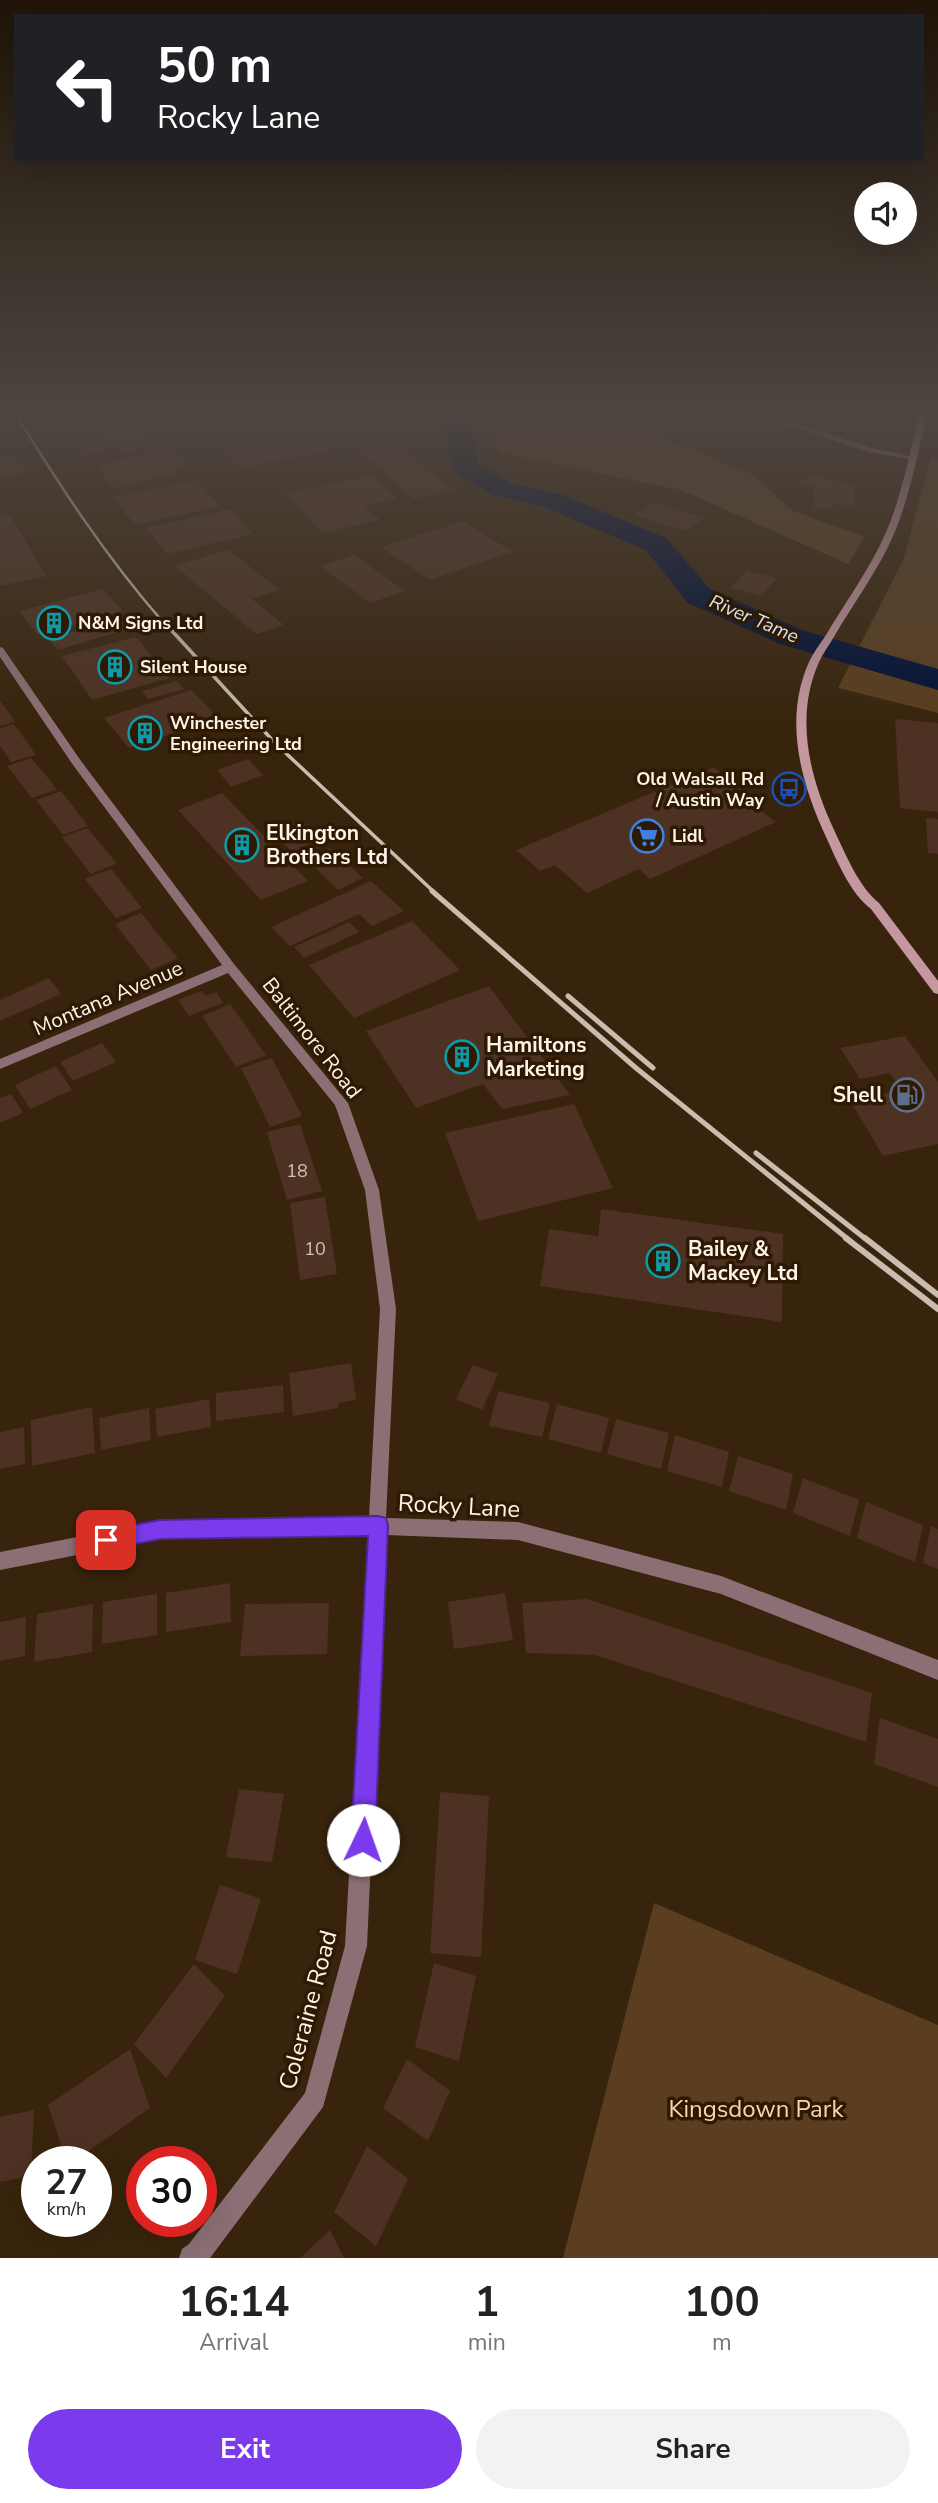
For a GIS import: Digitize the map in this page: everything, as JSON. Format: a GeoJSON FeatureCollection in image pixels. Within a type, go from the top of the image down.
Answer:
{"type":"FeatureCollection","features":[{"type":"Feature","properties":{"kind":"main road"},"geometry":{"type":"LineString","coordinates":[[896,516],[881,552],[844,617],[826,640],[814,662],[806,681],[800,717],[812,792],[830,839],[866,899],[938,990]]}},
{"type":"Feature","properties":{"kind":"street","name":"Baltimore Road"},"geometry":{"type":"LineString","coordinates":[[0,650],[78,763],[230,967],[341,1103],[372,1190],[388,1309],[378,1525]]}},
{"type":"Feature","properties":{"kind":"street","name":"Montana Avenue"},"geometry":{"type":"LineString","coordinates":[[0,1064],[230,967]]}},
{"type":"Feature","properties":{"kind":"street","name":"Rocky Lane"},"geometry":{"type":"LineString","coordinates":[[0,1561],[160,1530],[378,1525],[518,1531],[721,1585],[938,1670]]}},
{"type":"Feature","properties":{"kind":"street","name":"Coleraine Road"},"geometry":{"type":"LineString","coordinates":[[191,2258],[198,2253],[315,2099],[356,1946],[378,1525]]}},
{"type":"Feature","properties":{"kind":"green space"},"geometry":{"type":"Polygon","coordinates":[[[741,516],[808,516],[865,537],[848,564],[741,516]]]}},
{"type":"Feature","properties":{"kind":"green space"},"geometry":{"type":"Polygon","coordinates":[[[915,516],[938,516],[938,713],[838,688],[904,558],[915,516]]]}},
{"type":"Feature","properties":{"kind":"green space","name":"Kingsdown Park"},"geometry":{"type":"Polygon","coordinates":[[[654,1903],[938,2025],[938,2258],[563,2258],[654,1903]]]}},
{"type":"Feature","properties":{"kind":"building"},"geometry":{"type":"Polygon","coordinates":[[[0,516],[11,516],[46,576],[0,586],[0,516]]]}},
{"type":"Feature","properties":{"kind":"building"},"geometry":{"type":"Polygon","coordinates":[[[128,516],[174,516],[135,525],[128,516]]]}},
{"type":"Feature","properties":{"kind":"building"},"geometry":{"type":"Polygon","coordinates":[[[197,516],[237,516],[253,534],[167,554],[146,528],[197,516]]]}},
{"type":"Feature","properties":{"kind":"building"},"geometry":{"type":"Polygon","coordinates":[[[307,516],[376,516],[380,520],[323,533],[307,516]]]}},
{"type":"Feature","properties":{"kind":"building"},"geometry":{"type":"Polygon","coordinates":[[[638,516],[705,518],[685,531],[638,516]]]}},
{"type":"Feature","properties":{"kind":"building"},"geometry":{"type":"Polygon","coordinates":[[[463,521],[513,552],[430,580],[381,547],[463,521]]]}},
{"type":"Feature","properties":{"kind":"building"},"geometry":{"type":"Polygon","coordinates":[[[228,550],[280,590],[252,599],[284,625],[256,634],[175,566],[228,550]]]}},
{"type":"Feature","properties":{"kind":"building"},"geometry":{"type":"Polygon","coordinates":[[[354,555],[405,591],[370,603],[320,566],[354,555]]]}},
{"type":"Feature","properties":{"kind":"building"},"geometry":{"type":"Polygon","coordinates":[[[747,571],[777,578],[761,596],[731,588],[747,571]]]}},
{"type":"Feature","properties":{"kind":"building","name":"N&M Signs Ltd"},"geometry":{"type":"Polygon","coordinates":[[[103,589],[123,611],[38,635],[19,611],[103,589]]]}},
{"type":"Feature","properties":{"kind":"building"},"geometry":{"type":"Polygon","coordinates":[[[127,616],[138,626],[58,650],[48,639],[127,616]]]}},
{"type":"Feature","properties":{"kind":"building","name":"Silent House"},"geometry":{"type":"Polygon","coordinates":[[[136,637],[169,678],[92,700],[62,656],[136,637]]]}},
{"type":"Feature","properties":{"kind":"building"},"geometry":{"type":"Polygon","coordinates":[[[177,681],[184,689],[148,699],[142,691],[177,681]]]}},
{"type":"Feature","properties":{"kind":"building","name":"Winchester Engineering Ltd"},"geometry":{"type":"Polygon","coordinates":[[[191,690],[219,718],[129,748],[104,718],[191,690]]]}},
{"type":"Feature","properties":{"kind":"building"},"geometry":{"type":"Polygon","coordinates":[[[0,701],[11,715],[15,722],[0,726],[0,701]]]}},
{"type":"Feature","properties":{"kind":"building"},"geometry":{"type":"Polygon","coordinates":[[[895,719],[938,723],[938,812],[900,808],[895,719]]]}},
{"type":"Feature","properties":{"kind":"building"},"geometry":{"type":"Polygon","coordinates":[[[14,724],[36,755],[11,762],[0,746],[0,728],[14,724]]]}},
{"type":"Feature","properties":{"kind":"building"},"geometry":{"type":"Polygon","coordinates":[[[31,758],[57,790],[32,798],[7,766],[31,758]]]}},
{"type":"Feature","properties":{"kind":"building"},"geometry":{"type":"Polygon","coordinates":[[[248,759],[263,775],[231,787],[217,770],[248,759]]]}},
{"type":"Feature","properties":{"kind":"building","name":"Lidl"},"geometry":{"type":"Polygon","coordinates":[[[714,767],[722,774],[715,776],[776,822],[650,879],[639,869],[587,893],[555,865],[540,871],[516,850],[714,767]]]}},
{"type":"Feature","properties":{"kind":"building"},"geometry":{"type":"Polygon","coordinates":[[[61,791],[88,826],[63,835],[36,800],[61,791]]]}},
{"type":"Feature","properties":{"kind":"building","name":"Elkington Brothers Ltd"},"geometry":{"type":"Polygon","coordinates":[[[222,793],[308,881],[261,900],[178,810],[222,793]]]}},
{"type":"Feature","properties":{"kind":"building"},"geometry":{"type":"Polygon","coordinates":[[[926,818],[938,819],[938,854],[928,853],[926,818]]]}},
{"type":"Feature","properties":{"kind":"building"},"geometry":{"type":"Polygon","coordinates":[[[300,820],[325,845],[296,856],[272,832],[300,820]]]}},
{"type":"Feature","properties":{"kind":"building"},"geometry":{"type":"Polygon","coordinates":[[[87,828],[116,864],[91,874],[62,837],[87,828]]]}},
{"type":"Feature","properties":{"kind":"building"},"geometry":{"type":"Polygon","coordinates":[[[330,848],[363,878],[338,890],[306,859],[330,848]]]}},
{"type":"Feature","properties":{"kind":"building"},"geometry":{"type":"Polygon","coordinates":[[[111,869],[142,908],[116,918],[85,879],[111,869]]]}},
{"type":"Feature","properties":{"kind":"building"},"geometry":{"type":"Polygon","coordinates":[[[371,881],[404,911],[372,926],[359,914],[290,946],[271,927],[371,881]]]}},
{"type":"Feature","properties":{"kind":"building"},"geometry":{"type":"Polygon","coordinates":[[[141,913],[178,958],[151,970],[115,924],[141,913]]]}},
{"type":"Feature","properties":{"kind":"building"},"geometry":{"type":"Polygon","coordinates":[[[412,921],[460,970],[354,1018],[309,965],[412,921]]]}},
{"type":"Feature","properties":{"kind":"building"},"geometry":{"type":"Polygon","coordinates":[[[349,922],[359,932],[304,958],[294,947],[349,922]]]}},
{"type":"Feature","properties":{"kind":"building"},"geometry":{"type":"Polygon","coordinates":[[[49,978],[61,994],[0,1021],[0,1000],[49,978]]]}},
{"type":"Feature","properties":{"kind":"building","name":"Hamiltons Marketing"},"geometry":{"type":"Polygon","coordinates":[[[489,986],[570,1095],[502,1109],[483,1084],[416,1108],[366,1031],[489,986]]]}},
{"type":"Feature","properties":{"kind":"building"},"geometry":{"type":"Polygon","coordinates":[[[202,991],[206,996],[216,992],[223,1003],[189,1016],[178,1000],[202,991]]]}},
{"type":"Feature","properties":{"kind":"building"},"geometry":{"type":"Polygon","coordinates":[[[230,1004],[266,1055],[236,1067],[202,1016],[230,1004]]]}},
{"type":"Feature","properties":{"kind":"building","name":"Shell"},"geometry":{"type":"Polygon","coordinates":[[[905,1036],[938,1082],[938,1144],[883,1156],[850,1100],[901,1090],[890,1073],[860,1079],[840,1048],[905,1036]]]}},
{"type":"Feature","properties":{"kind":"building"},"geometry":{"type":"Polygon","coordinates":[[[102,1043],[116,1062],[73,1081],[60,1062],[102,1043]]]}},
{"type":"Feature","properties":{"kind":"building"},"geometry":{"type":"Polygon","coordinates":[[[272,1058],[302,1116],[270,1127],[241,1068],[272,1058]]]}},
{"type":"Feature","properties":{"kind":"building"},"geometry":{"type":"Polygon","coordinates":[[[56,1066],[72,1090],[30,1109],[15,1085],[56,1066]]]}},
{"type":"Feature","properties":{"kind":"building"},"geometry":{"type":"Polygon","coordinates":[[[11,1094],[23,1113],[0,1123],[0,1098],[11,1094]]]}},
{"type":"Feature","properties":{"kind":"building"},"geometry":{"type":"Polygon","coordinates":[[[574,1104],[613,1188],[478,1221],[445,1133],[574,1104]]]}},
{"type":"Feature","properties":{"kind":"building"},"geometry":{"type":"Polygon","coordinates":[[[300,1124],[322,1191],[287,1200],[267,1132],[300,1124]]]}},
{"type":"Feature","properties":{"kind":"building"},"geometry":{"type":"Polygon","coordinates":[[[325,1197],[337,1274],[300,1280],[290,1203],[325,1197]]]}},
{"type":"Feature","properties":{"kind":"building","name":"Bailey & Mackey Ltd"},"geometry":{"type":"Polygon","coordinates":[[[601,1209],[783,1234],[782,1322],[540,1286],[549,1229],[598,1236],[601,1209]]]}},
{"type":"Feature","properties":{"kind":"building"},"geometry":{"type":"Polygon","coordinates":[[[351,1363],[356,1400],[338,1403],[339,1408],[293,1416],[289,1373],[351,1363]]]}},
{"type":"Feature","properties":{"kind":"building"},"geometry":{"type":"Polygon","coordinates":[[[473,1365],[498,1374],[482,1410],[456,1399],[473,1365]]]}},
{"type":"Feature","properties":{"kind":"building"},"geometry":{"type":"Polygon","coordinates":[[[283,1385],[284,1412],[216,1421],[216,1393],[283,1385]]]}},
{"type":"Feature","properties":{"kind":"building"},"geometry":{"type":"Polygon","coordinates":[[[498,1391],[550,1403],[542,1437],[489,1426],[498,1391]]]}},
{"type":"Feature","properties":{"kind":"building"},"geometry":{"type":"Polygon","coordinates":[[[209,1399],[211,1427],[157,1437],[155,1409],[209,1399]]]}},
{"type":"Feature","properties":{"kind":"building"},"geometry":{"type":"Polygon","coordinates":[[[557,1404],[609,1418],[601,1453],[548,1439],[557,1404]]]}},
{"type":"Feature","properties":{"kind":"building"},"geometry":{"type":"Polygon","coordinates":[[[92,1407],[95,1453],[32,1466],[31,1420],[92,1407]]]}},
{"type":"Feature","properties":{"kind":"building"},"geometry":{"type":"Polygon","coordinates":[[[149,1408],[151,1440],[101,1450],[99,1418],[149,1408]]]}},
{"type":"Feature","properties":{"kind":"building"},"geometry":{"type":"Polygon","coordinates":[[[616,1419],[669,1433],[661,1469],[607,1454],[616,1419]]]}},
{"type":"Feature","properties":{"kind":"building"},"geometry":{"type":"Polygon","coordinates":[[[24,1427],[25,1464],[0,1469],[0,1432],[24,1427]]]}},
{"type":"Feature","properties":{"kind":"building"},"geometry":{"type":"Polygon","coordinates":[[[675,1435],[729,1452],[722,1487],[667,1471],[675,1435]]]}},
{"type":"Feature","properties":{"kind":"building"},"geometry":{"type":"Polygon","coordinates":[[[738,1456],[793,1474],[786,1510],[729,1491],[738,1456]]]}},
{"type":"Feature","properties":{"kind":"building"},"geometry":{"type":"Polygon","coordinates":[[[803,1478],[859,1500],[850,1536],[793,1513],[803,1478]]]}},
{"type":"Feature","properties":{"kind":"building"},"geometry":{"type":"Polygon","coordinates":[[[866,1502],[923,1525],[915,1562],[857,1538],[866,1502]]]}},
{"type":"Feature","properties":{"kind":"building"},"geometry":{"type":"Polygon","coordinates":[[[931,1526],[938,1529],[938,1569],[923,1563],[931,1526]]]}},
{"type":"Feature","properties":{"kind":"building"},"geometry":{"type":"Polygon","coordinates":[[[230,1583],[231,1622],[166,1632],[166,1593],[230,1583]]]}},
{"type":"Feature","properties":{"kind":"building"},"geometry":{"type":"Polygon","coordinates":[[[505,1593],[513,1640],[454,1649],[448,1602],[505,1593]]]}},
{"type":"Feature","properties":{"kind":"building"},"geometry":{"type":"Polygon","coordinates":[[[157,1594],[157,1635],[102,1644],[103,1602],[157,1594]]]}},
{"type":"Feature","properties":{"kind":"building"},"geometry":{"type":"Polygon","coordinates":[[[587,1599],[872,1693],[866,1742],[595,1655],[526,1653],[522,1603],[587,1599]]]}},
{"type":"Feature","properties":{"kind":"building"},"geometry":{"type":"Polygon","coordinates":[[[329,1603],[327,1654],[240,1656],[245,1604],[329,1603]]]}},
{"type":"Feature","properties":{"kind":"building"},"geometry":{"type":"Polygon","coordinates":[[[93,1604],[92,1652],[34,1662],[37,1614],[93,1604]]]}},
{"type":"Feature","properties":{"kind":"building"},"geometry":{"type":"Polygon","coordinates":[[[26,1617],[25,1656],[0,1661],[0,1622],[26,1617]]]}},
{"type":"Feature","properties":{"kind":"building"},"geometry":{"type":"Polygon","coordinates":[[[880,1718],[938,1739],[938,1787],[874,1764],[880,1718]]]}},
{"type":"Feature","properties":{"kind":"building"},"geometry":{"type":"Polygon","coordinates":[[[239,1789],[284,1794],[272,1862],[226,1857],[239,1789]]]}},
{"type":"Feature","properties":{"kind":"building"},"geometry":{"type":"Polygon","coordinates":[[[440,1792],[489,1796],[481,1957],[430,1953],[440,1792]]]}},
{"type":"Feature","properties":{"kind":"building"},"geometry":{"type":"Polygon","coordinates":[[[220,1885],[261,1899],[237,1974],[195,1960],[220,1885]]]}},
{"type":"Feature","properties":{"kind":"building"},"geometry":{"type":"Polygon","coordinates":[[[434,1963],[476,1976],[459,2061],[415,2047],[434,1963]]]}},
{"type":"Feature","properties":{"kind":"building"},"geometry":{"type":"Polygon","coordinates":[[[194,1964],[225,1996],[166,2078],[134,2044],[194,1964]]]}},
{"type":"Feature","properties":{"kind":"building"},"geometry":{"type":"Polygon","coordinates":[[[130,2049],[150,2108],[96,2146],[61,2146],[48,2105],[130,2049]]]}},
{"type":"Feature","properties":{"kind":"building"},"geometry":{"type":"Polygon","coordinates":[[[407,2059],[450,2091],[428,2141],[383,2108],[407,2059]]]}},
{"type":"Feature","properties":{"kind":"building"},"geometry":{"type":"Polygon","coordinates":[[[34,2110],[32,2146],[21,2146],[21,2178],[0,2182],[0,2117],[34,2110]]]}},
{"type":"Feature","properties":{"kind":"building"},"geometry":{"type":"Polygon","coordinates":[[[367,2146],[408,2179],[376,2246],[334,2212],[367,2146]]]}},
{"type":"Feature","properties":{"kind":"building"},"geometry":{"type":"Polygon","coordinates":[[[330,2230],[344,2258],[300,2258],[330,2230]]]}},
{"type":"Feature","properties":{"kind":"waterway","name":"River Tame"},"geometry":{"type":"LineString","coordinates":[[590,516],[656,544],[699,596],[791,637],[938,680]]}},
{"type":"Feature","properties":{"kind":"railway"},"geometry":{"type":"LineString","coordinates":[[82,516],[163,622]]}},
{"type":"Feature","properties":{"kind":"railway"},"geometry":{"type":"LineString","coordinates":[[162,620],[275,743],[434,892]]}},
{"type":"Feature","properties":{"kind":"railway"},"geometry":{"type":"LineString","coordinates":[[432,891],[636,1068],[849,1240]]}},
{"type":"Feature","properties":{"kind":"railway"},"geometry":{"type":"LineString","coordinates":[[568,996],[653,1068]]}},
{"type":"Feature","properties":{"kind":"railway"},"geometry":{"type":"LineString","coordinates":[[756,1153],[867,1240]]}},
{"type":"Feature","properties":{"kind":"railway"},"geometry":{"type":"LineString","coordinates":[[846,1238],[938,1309]]}},
{"type":"Feature","properties":{"kind":"railway"},"geometry":{"type":"LineString","coordinates":[[865,1238],[938,1295]]}},
{"type":"Feature","properties":{"kind":"place","name":"N&M Signs Ltd"},"geometry":{"type":"Point","coordinates":[54,623]}},
{"type":"Feature","properties":{"kind":"place","name":"Silent House"},"geometry":{"type":"Point","coordinates":[115,667]}},
{"type":"Feature","properties":{"kind":"place","name":"Winchester Engineering Ltd"},"geometry":{"type":"Point","coordinates":[145,733]}},
{"type":"Feature","properties":{"kind":"place","name":"Old Walsall Rd / Austin Way"},"geometry":{"type":"Point","coordinates":[789,789]}},
{"type":"Feature","properties":{"kind":"place","name":"Lidl"},"geometry":{"type":"Point","coordinates":[647,836]}},
{"type":"Feature","properties":{"kind":"place","name":"Elkington Brothers Ltd"},"geometry":{"type":"Point","coordinates":[242,845]}},
{"type":"Feature","properties":{"kind":"place","name":"Hamiltons Marketing"},"geometry":{"type":"Point","coordinates":[462,1057]}},
{"type":"Feature","properties":{"kind":"place","name":"Shell"},"geometry":{"type":"Point","coordinates":[907,1095]}},
{"type":"Feature","properties":{"kind":"place","name":"Bailey & Mackey Ltd"},"geometry":{"type":"Point","coordinates":[663,1261]}},
{"type":"Feature","properties":{"kind":"route"},"geometry":{"type":"LineString","coordinates":[[106,1540],[160,1530],[378,1525],[363,1840]]}}]}
